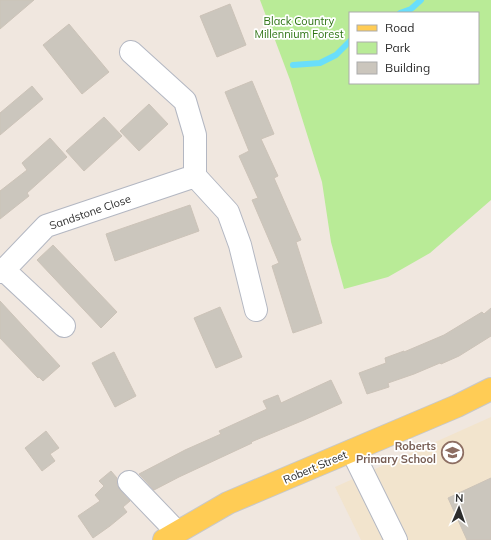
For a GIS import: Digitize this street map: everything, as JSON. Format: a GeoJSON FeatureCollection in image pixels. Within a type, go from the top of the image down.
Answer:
{"type":"FeatureCollection","features":[{"type":"Feature","properties":{"kind":"main road","name":"Robert Street"},"geometry":{"type":"LineString","coordinates":[[170,536],[228,503],[457,406],[491,390]]}},
{"type":"Feature","properties":{"kind":"street"},"geometry":{"type":"LineString","coordinates":[[131,52],[185,101],[195,135],[195,176],[228,212],[240,245],[256,310]]}},
{"type":"Feature","properties":{"kind":"street","name":"Sandstone Close"},"geometry":{"type":"LineString","coordinates":[[2,271],[46,226],[195,176]]}},
{"type":"Feature","properties":{"kind":"street"},"geometry":{"type":"LineString","coordinates":[[2,271],[64,326]]}},
{"type":"Feature","properties":{"kind":"street"},"geometry":{"type":"LineString","coordinates":[[352,451],[396,540]]}},
{"type":"Feature","properties":{"kind":"street"},"geometry":{"type":"LineString","coordinates":[[129,482],[170,536]]}},
{"type":"Feature","properties":{"kind":"shaded area","name":"Roberts Primary School"},"geometry":{"type":"Polygon","coordinates":[[[491,417],[491,540],[361,540],[335,487],[491,417]]]}},
{"type":"Feature","properties":{"kind":"green space","name":"Black Country Millennium Forest"},"geometry":{"type":"Polygon","coordinates":[[[260,0],[491,0],[491,200],[430,253],[388,277],[344,289],[331,242],[322,182],[290,80],[260,0]]]}},
{"type":"Feature","properties":{"kind":"building"},"geometry":{"type":"Polygon","coordinates":[[[0,0],[34,0],[0,29],[0,0]]]}},
{"type":"Feature","properties":{"kind":"building"},"geometry":{"type":"Polygon","coordinates":[[[230,4],[246,45],[217,57],[200,16],[230,4]]]}},
{"type":"Feature","properties":{"kind":"building"},"geometry":{"type":"Polygon","coordinates":[[[69,24],[109,72],[82,94],[43,45],[69,24]]]}},
{"type":"Feature","properties":{"kind":"building"},"geometry":{"type":"Polygon","coordinates":[[[252,81],[274,134],[261,139],[278,176],[274,178],[301,240],[296,242],[322,323],[293,333],[272,266],[279,263],[252,200],[258,198],[239,156],[249,151],[225,92],[252,81]]]}},
{"type":"Feature","properties":{"kind":"building"},"geometry":{"type":"Polygon","coordinates":[[[32,86],[43,99],[0,135],[0,113],[32,86]]]}},
{"type":"Feature","properties":{"kind":"building"},"geometry":{"type":"Polygon","coordinates":[[[149,104],[168,124],[139,151],[120,131],[149,104]]]}},
{"type":"Feature","properties":{"kind":"building"},"geometry":{"type":"Polygon","coordinates":[[[104,117],[122,136],[84,171],[66,151],[104,117]]]}},
{"type":"Feature","properties":{"kind":"building"},"geometry":{"type":"Polygon","coordinates":[[[50,138],[67,157],[27,193],[29,196],[0,219],[0,191],[27,170],[22,163],[50,138]]]}},
{"type":"Feature","properties":{"kind":"building"},"geometry":{"type":"Polygon","coordinates":[[[190,205],[199,231],[115,261],[106,234],[190,205]]]}},
{"type":"Feature","properties":{"kind":"building"},"geometry":{"type":"Polygon","coordinates":[[[53,245],[117,312],[101,328],[37,260],[53,245]]]}},
{"type":"Feature","properties":{"kind":"building"},"geometry":{"type":"Polygon","coordinates":[[[0,301],[60,366],[43,381],[39,377],[38,378],[0,338],[0,301]]]}},
{"type":"Feature","properties":{"kind":"building"},"geometry":{"type":"Polygon","coordinates":[[[220,307],[242,357],[216,368],[194,318],[220,307]]]}},
{"type":"Feature","properties":{"kind":"building"},"geometry":{"type":"Polygon","coordinates":[[[491,308],[491,336],[459,356],[388,383],[389,387],[367,394],[359,373],[386,363],[385,358],[404,352],[444,335],[482,312],[484,314],[491,308]]]}},
{"type":"Feature","properties":{"kind":"building"},"geometry":{"type":"Polygon","coordinates":[[[114,352],[136,396],[115,407],[92,363],[114,352]]]}},
{"type":"Feature","properties":{"kind":"building"},"geometry":{"type":"Polygon","coordinates":[[[331,380],[342,403],[251,442],[252,443],[154,490],[139,474],[185,450],[221,434],[219,431],[267,409],[263,401],[278,395],[281,403],[331,380]]]}},
{"type":"Feature","properties":{"kind":"building"},"geometry":{"type":"Polygon","coordinates":[[[46,431],[59,448],[50,454],[55,461],[42,471],[25,448],[46,431]]]}},
{"type":"Feature","properties":{"kind":"building"},"geometry":{"type":"Polygon","coordinates":[[[111,471],[117,478],[117,485],[120,490],[130,501],[123,507],[127,512],[93,538],[78,516],[100,501],[95,495],[104,486],[99,481],[111,471]]]}},
{"type":"Feature","properties":{"kind":"building"},"geometry":{"type":"Polygon","coordinates":[[[491,478],[491,540],[467,540],[448,498],[491,478]]]}},
{"type":"Feature","properties":{"kind":"waterway"},"geometry":{"type":"LineString","coordinates":[[403,12],[411,9],[421,0]]}},
{"type":"Feature","properties":{"kind":"waterway"},"geometry":{"type":"LineString","coordinates":[[293,65],[320,63],[336,55],[349,42]]}},
{"type":"Feature","properties":{"kind":"place","name":"Roberts Primary School"},"geometry":{"type":"Point","coordinates":[452,452]}}]}
